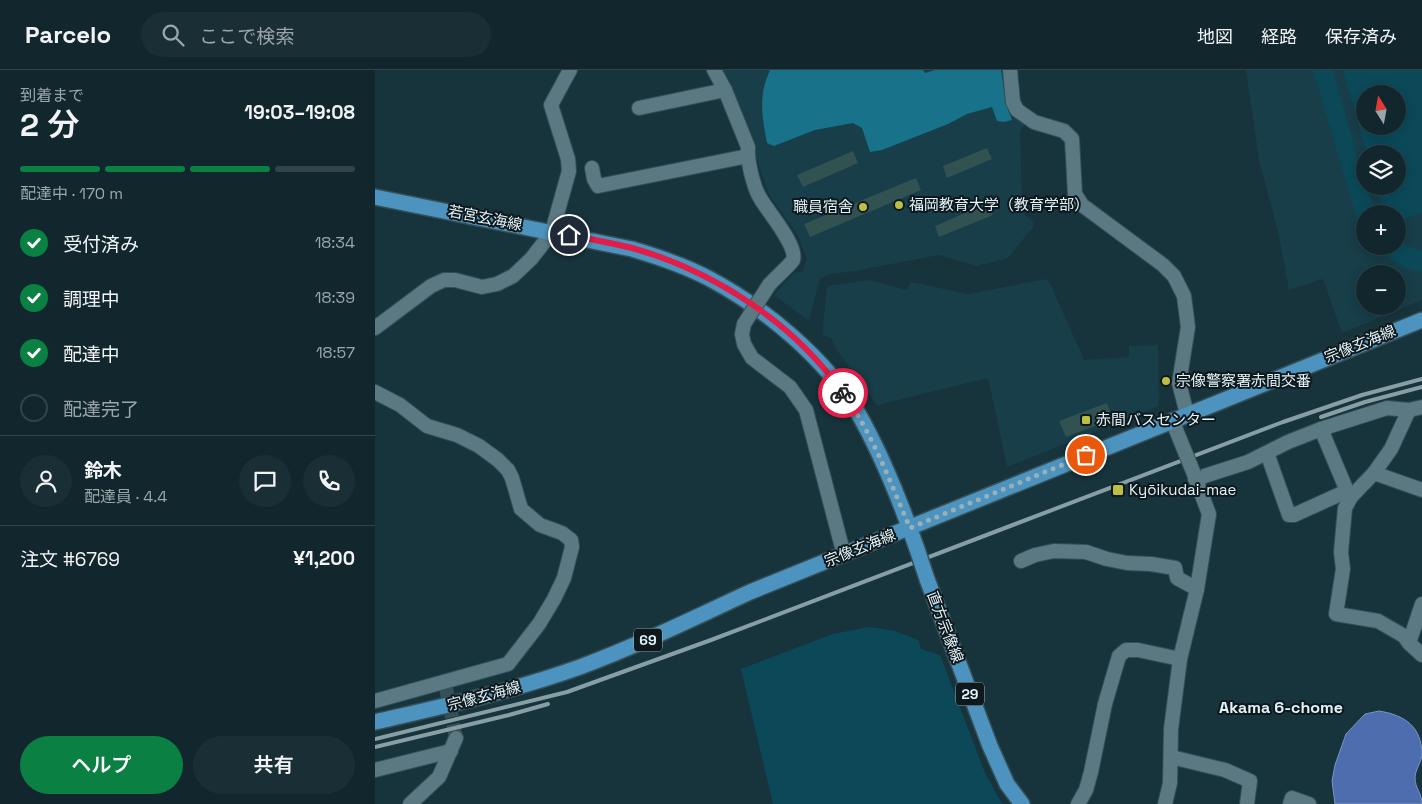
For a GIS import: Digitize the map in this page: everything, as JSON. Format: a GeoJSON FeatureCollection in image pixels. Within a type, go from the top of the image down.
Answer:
{"type":"FeatureCollection","features":[{"type":"Feature","properties":{"kind":"main road","name":"若宮玄海線"},"geometry":{"type":"LineString","coordinates":[[375,197],[632,248],[673,262],[709,278],[742,297],[775,321],[833,377],[857,412],[877,449],[910,528]]}},
{"type":"Feature","properties":{"kind":"main road","name":"宗像玄海線"},"geometry":{"type":"LineString","coordinates":[[375,722],[472,700],[581,666],[645,641],[750,592],[1422,320]]}},
{"type":"Feature","properties":{"kind":"main road","name":"直方宗像線"},"geometry":{"type":"LineString","coordinates":[[910,528],[927,579],[990,746],[1007,784],[1022,804]]}},
{"type":"Feature","properties":{"kind":"street"},"geometry":{"type":"LineString","coordinates":[[375,328],[431,286],[444,280],[455,280],[482,287],[497,284],[513,276],[531,259],[553,232],[569,170],[569,159],[551,105],[570,70]]}},
{"type":"Feature","properties":{"kind":"street"},"geometry":{"type":"LineString","coordinates":[[714,70],[725,90],[748,147],[748,156],[758,195],[784,234],[793,252],[792,262],[769,285],[744,324],[742,334],[744,344],[752,358],[790,387],[806,410],[844,555]]}},
{"type":"Feature","properties":{"kind":"street"},"geometry":{"type":"LineString","coordinates":[[1010,70],[1013,102],[1017,110],[1034,122],[1064,131],[1072,139],[1075,194],[1082,205],[1163,265],[1174,276],[1184,296],[1188,327],[1179,383],[1187,414]]}},
{"type":"Feature","properties":{"kind":"street"},"geometry":{"type":"LineString","coordinates":[[639,108],[725,90]]}},
{"type":"Feature","properties":{"kind":"street"},"geometry":{"type":"LineString","coordinates":[[592,168],[594,179],[598,186],[748,156]]}},
{"type":"Feature","properties":{"kind":"street"},"geometry":{"type":"LineString","coordinates":[[375,392],[400,405],[427,426],[457,435],[479,446],[498,460],[513,478],[521,508],[540,524],[562,533],[571,540],[572,547],[563,578],[554,598],[539,624],[508,664],[375,701]]}},
{"type":"Feature","properties":{"kind":"street"},"geometry":{"type":"LineString","coordinates":[[1194,476],[1248,462],[1288,442],[1321,429],[1387,408],[1415,409],[1374,473],[1349,494],[1294,515],[1289,515],[1267,453]]}},
{"type":"Feature","properties":{"kind":"street"},"geometry":{"type":"LineString","coordinates":[[1165,804],[1170,783],[1171,729],[1180,659],[1197,589],[1209,514],[1172,420]]}},
{"type":"Feature","properties":{"kind":"street"},"geometry":{"type":"LineString","coordinates":[[1321,429],[1349,494],[1345,508],[1341,552],[1343,568],[1336,614],[1378,621],[1404,636],[1422,655]]}},
{"type":"Feature","properties":{"kind":"street"},"geometry":{"type":"LineString","coordinates":[[1374,473],[1422,490]]}},
{"type":"Feature","properties":{"kind":"street"},"geometry":{"type":"LineString","coordinates":[[1021,561],[1035,554],[1054,551],[1086,552],[1127,563],[1175,568],[1177,578],[1197,589]]}},
{"type":"Feature","properties":{"kind":"street"},"geometry":{"type":"LineString","coordinates":[[1409,643],[1422,604]]}},
{"type":"Feature","properties":{"kind":"street"},"geometry":{"type":"LineString","coordinates":[[1078,804],[1086,790],[1091,772],[1105,704],[1119,656],[1126,650],[1138,650],[1180,659]]}},
{"type":"Feature","properties":{"kind":"street"},"geometry":{"type":"LineString","coordinates":[[410,804],[439,777],[456,738]]}},
{"type":"Feature","properties":{"kind":"street"},"geometry":{"type":"LineString","coordinates":[[375,770],[451,752]]}},
{"type":"Feature","properties":{"kind":"street"},"geometry":{"type":"LineString","coordinates":[[1171,757],[1225,770],[1251,781],[1247,804]]}},
{"type":"Feature","properties":{"kind":"street"},"geometry":{"type":"LineString","coordinates":[[1290,804],[1292,798],[1309,804]]}},
{"type":"Feature","properties":{"kind":"shaded area","name":"福岡教育大学（教育学部）"},"geometry":{"type":"Polygon","coordinates":[[[721,70],[1005,70],[1026,123],[1020,131],[1022,194],[1024,214],[1033,221],[1033,227],[1008,258],[977,266],[939,255],[831,274],[820,278],[809,321],[774,295],[794,273],[803,271],[807,259],[796,232],[769,195],[744,122],[721,70]]]}},
{"type":"Feature","properties":{"kind":"shaded area"},"geometry":{"type":"Polygon","coordinates":[[[770,70],[923,70],[925,73],[935,70],[1001,70],[1006,104],[1012,120],[997,121],[992,107],[967,114],[948,124],[882,150],[870,152],[862,128],[853,123],[815,130],[774,146],[767,143],[762,106],[766,79],[770,70]]]}},
{"type":"Feature","properties":{"kind":"shaded area"},"geometry":{"type":"Polygon","coordinates":[[[1246,70],[1422,70],[1422,300],[1406,307],[1406,265],[1356,265],[1356,315],[1386,315],[1342,333],[1323,279],[1289,290],[1278,232],[1259,160],[1246,70]]]}},
{"type":"Feature","properties":{"kind":"shaded area"},"geometry":{"type":"Polygon","coordinates":[[[1313,70],[1333,70],[1356,153],[1356,195],[1369,195],[1373,205],[1356,205],[1356,215],[1313,70]]]}},
{"type":"Feature","properties":{"kind":"shaded area"},"geometry":{"type":"Polygon","coordinates":[[[1343,70],[1422,70],[1422,213],[1406,218],[1406,205],[1381,205],[1379,195],[1406,195],[1406,145],[1364,145],[1362,135],[1406,135],[1406,85],[1356,85],[1356,116],[1343,70]]]}},
{"type":"Feature","properties":{"kind":"shaded area"},"geometry":{"type":"Polygon","coordinates":[[[1406,245],[1422,251],[1422,272],[1406,268],[1406,265],[1401,265],[1387,255],[1406,255],[1406,245]]]}},
{"type":"Feature","properties":{"kind":"shaded area"},"geometry":{"type":"Polygon","coordinates":[[[1046,279],[1050,283],[1084,360],[1129,357],[1129,346],[1158,345],[1159,406],[1007,467],[988,378],[877,405],[836,349],[831,338],[822,335],[827,286],[869,280],[907,290],[911,282],[968,294],[1046,279]]]}},
{"type":"Feature","properties":{"kind":"shaded area"},"geometry":{"type":"Polygon","coordinates":[[[869,627],[895,631],[918,640],[921,649],[940,655],[985,773],[1002,804],[773,804],[741,669],[833,634],[869,627]]]}},
{"type":"Feature","properties":{"kind":"shaded area"},"geometry":{"type":"Polygon","coordinates":[[[1379,711],[1404,719],[1415,729],[1419,736],[1422,755],[1415,778],[1422,804],[1335,804],[1332,781],[1335,765],[1346,734],[1365,714],[1379,711]]]}},
{"type":"Feature","properties":{"kind":"building"},"geometry":{"type":"Polygon","coordinates":[[[987,148],[992,159],[947,178],[943,166],[987,148]]]}},
{"type":"Feature","properties":{"kind":"building","name":"職員宿舎"},"geometry":{"type":"Polygon","coordinates":[[[853,151],[858,163],[803,187],[797,175],[853,151]]]}},
{"type":"Feature","properties":{"kind":"building","name":"職員宿舎"},"geometry":{"type":"Polygon","coordinates":[[[916,178],[921,190],[810,237],[804,224],[916,178]]]}},
{"type":"Feature","properties":{"kind":"building"},"geometry":{"type":"Polygon","coordinates":[[[988,203],[993,215],[939,237],[935,226],[988,203]]]}},
{"type":"Feature","properties":{"kind":"building","name":"赤間バスセンター"},"geometry":{"type":"Polygon","coordinates":[[[1107,403],[1113,419],[1066,437],[1059,421],[1107,403]]]}},
{"type":"Feature","properties":{"kind":"tunnel"},"geometry":{"type":"LineString","coordinates":[[445,683],[456,738]]}},
{"type":"Feature","properties":{"kind":"railway"},"geometry":{"type":"LineString","coordinates":[[375,739],[567,692],[711,640],[1283,422],[1362,395],[1422,379]]}},
{"type":"Feature","properties":{"kind":"railway"},"geometry":{"type":"LineString","coordinates":[[1321,417],[1365,402],[1422,387]]}},
{"type":"Feature","properties":{"kind":"railway"},"geometry":{"type":"LineString","coordinates":[[375,747],[548,704]]}},
{"type":"Feature","properties":{"kind":"way so far"},"geometry":{"type":"LineString","coordinates":[[843,393],[857,412],[877,449],[910,528],[1086,455]]}},
{"type":"Feature","properties":{"kind":"place","name":"福岡教育大学（教育学部）"},"geometry":{"type":"Point","coordinates":[899,205]}},
{"type":"Feature","properties":{"kind":"place","name":"職員宿舎"},"geometry":{"type":"Point","coordinates":[863,207]}},
{"type":"Feature","properties":{"kind":"place","name":"宗像警察署赤間交番"},"geometry":{"type":"Point","coordinates":[1166,381]}},
{"type":"Feature","properties":{"kind":"place","name":"赤間バスセンター"},"geometry":{"type":"Point","coordinates":[1086,420]}},
{"type":"Feature","properties":{"kind":"place","name":"Kyōikudai-mae"},"geometry":{"type":"Point","coordinates":[1118,490]}},
{"type":"Feature","properties":{"kind":"district","name":"Akama 6-chome"},"geometry":{"type":"Point","coordinates":[1281,707]}},
{"type":"Feature","properties":{"kind":"route"},"geometry":{"type":"LineString","coordinates":[[569,235],[632,248],[673,262],[709,278],[742,297],[775,321],[804,348],[833,377],[843,393]]}}]}
